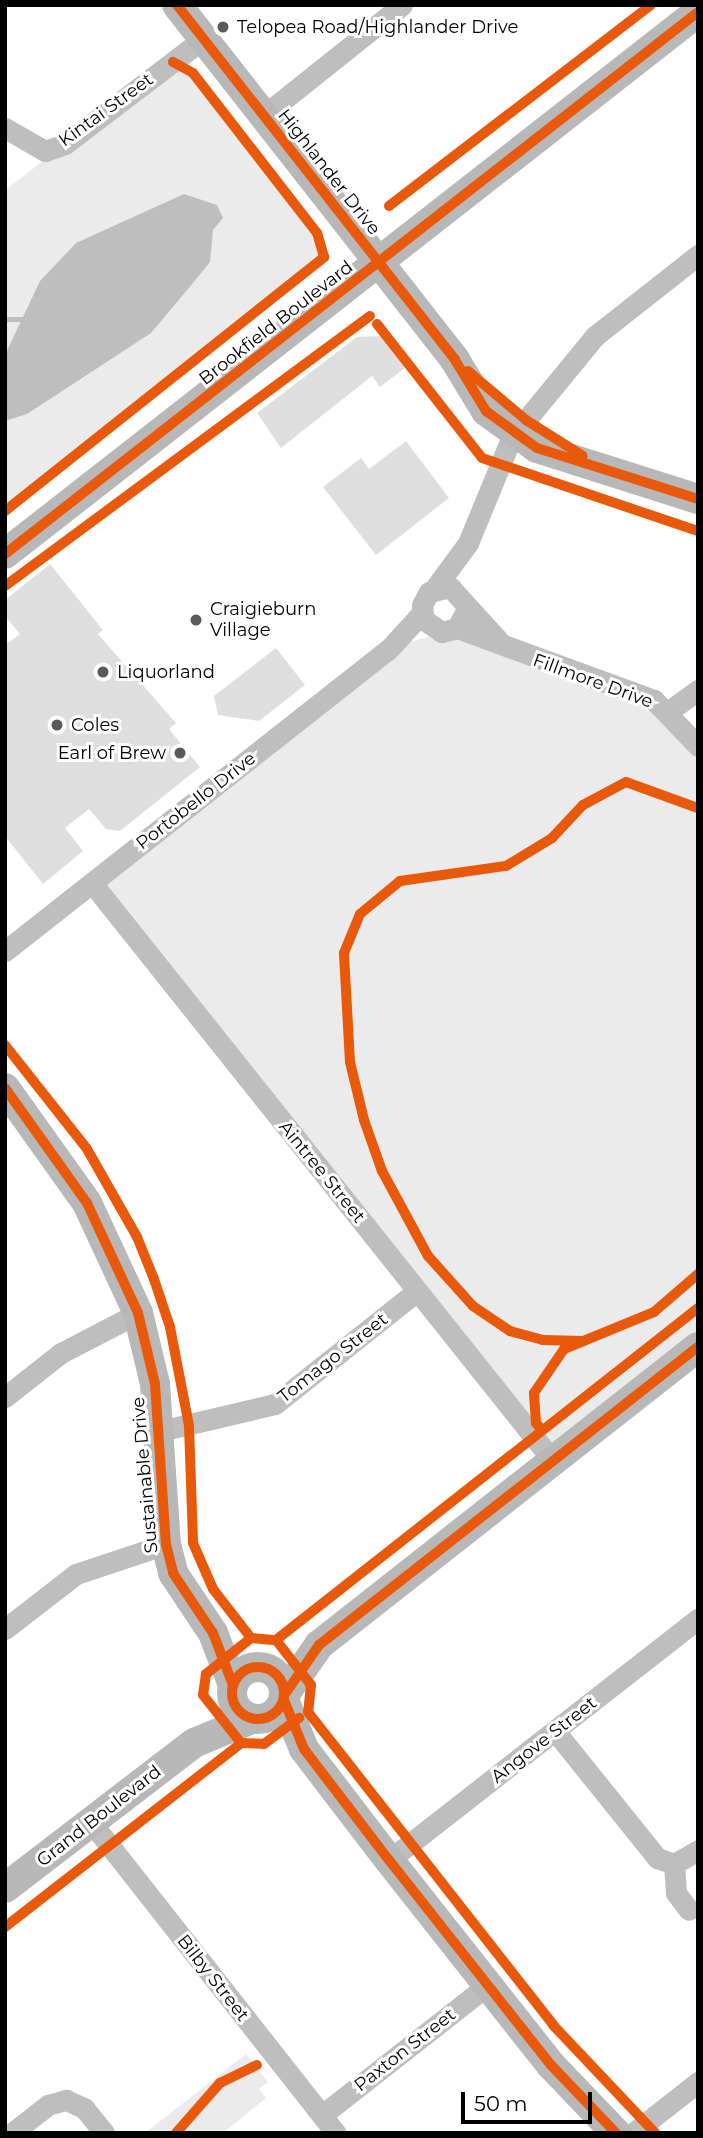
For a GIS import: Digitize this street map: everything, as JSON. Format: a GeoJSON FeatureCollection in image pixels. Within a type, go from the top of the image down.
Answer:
{"type":"FeatureCollection","features":[{"type":"Feature","properties":{"kind":"street","name":"Highlander Drive"},"geometry":{"type":"LineString","coordinates":[[177,5],[455,360],[520,427],[600,466],[698,499]]}},
{"type":"Feature","properties":{"kind":"street"},"geometry":{"type":"LineString","coordinates":[[263,116],[402,5]]}},
{"type":"Feature","properties":{"kind":"street","name":"Brookfield Boulevard"},"geometry":{"type":"LineString","coordinates":[[5,554],[380,265],[698,12]]}},
{"type":"Feature","properties":{"kind":"street","name":"Kintai Street"},"geometry":{"type":"LineString","coordinates":[[5,128],[45,151],[65,144],[203,39]]}},
{"type":"Feature","properties":{"kind":"street"},"geometry":{"type":"LineString","coordinates":[[468,544],[465,602],[449,630],[429,626],[422,613],[424,598],[435,588],[468,544],[520,427],[595,336],[698,255]]}},
{"type":"Feature","properties":{"kind":"street"},"geometry":{"type":"LineString","coordinates":[[435,588],[450,587],[513,652]]}},
{"type":"Feature","properties":{"kind":"street","name":"Portobello Drive"},"geometry":{"type":"LineString","coordinates":[[5,951],[387,650],[422,613]]}},
{"type":"Feature","properties":{"kind":"street","name":"Portobello Drive"},"geometry":{"type":"LineString","coordinates":[[387,650],[449,630]]}},
{"type":"Feature","properties":{"kind":"street","name":"Fillmore Drive"},"geometry":{"type":"LineString","coordinates":[[449,630],[654,700],[669,712],[698,746]]}},
{"type":"Feature","properties":{"kind":"street"},"geometry":{"type":"LineString","coordinates":[[669,712],[698,690]]}},
{"type":"Feature","properties":{"kind":"street","name":"Aintree Street"},"geometry":{"type":"LineString","coordinates":[[92,883],[553,1461]]}},
{"type":"Feature","properties":{"kind":"street","name":"Sustainable Drive"},"geometry":{"type":"LineString","coordinates":[[5,1088],[87,1203],[138,1313],[160,1431],[166,1544],[177,1581],[213,1633],[232,1689]]}},
{"type":"Feature","properties":{"kind":"street","name":"Tomago Street"},"geometry":{"type":"LineString","coordinates":[[160,1431],[275,1404],[417,1291]]}},
{"type":"Feature","properties":{"kind":"street"},"geometry":{"type":"LineString","coordinates":[[5,1397],[61,1353],[138,1313]]}},
{"type":"Feature","properties":{"kind":"street"},"geometry":{"type":"LineString","coordinates":[[271,1708],[319,1646],[698,1347]]}},
{"type":"Feature","properties":{"kind":"street"},"geometry":{"type":"LineString","coordinates":[[5,1629],[76,1574],[166,1544]]}},
{"type":"Feature","properties":{"kind":"street","name":"Angove Street"},"geometry":{"type":"LineString","coordinates":[[389,1860],[698,1619]]}},
{"type":"Feature","properties":{"kind":"street","name":"Sustainable Drive"},"geometry":{"type":"LineString","coordinates":[[213,1633],[262,1667]]}},
{"type":"Feature","properties":{"kind":"street"},"geometry":{"type":"LineString","coordinates":[[271,1708],[237,1709],[232,1689],[243,1671],[262,1667],[319,1646]]}},
{"type":"Feature","properties":{"kind":"street"},"geometry":{"type":"LineString","coordinates":[[262,1667],[280,1677],[271,1708]]}},
{"type":"Feature","properties":{"kind":"street","name":"Grand Boulevard"},"geometry":{"type":"LineString","coordinates":[[194,1743],[232,1689]]}},
{"type":"Feature","properties":{"kind":"street"},"geometry":{"type":"LineString","coordinates":[[271,1708],[551,2065],[616,2133]]}},
{"type":"Feature","properties":{"kind":"street","name":"Grand Boulevard"},"geometry":{"type":"LineString","coordinates":[[5,1888],[194,1743],[271,1708]]}},
{"type":"Feature","properties":{"kind":"street"},"geometry":{"type":"LineString","coordinates":[[555,1731],[648,1850],[674,1864]]}},
{"type":"Feature","properties":{"kind":"street","name":"Bilby Street"},"geometry":{"type":"LineString","coordinates":[[91,1822],[336,2133]]}},
{"type":"Feature","properties":{"kind":"street"},"geometry":{"type":"LineString","coordinates":[[674,1864],[698,1850]]}},
{"type":"Feature","properties":{"kind":"street"},"geometry":{"type":"LineString","coordinates":[[674,1864],[676,1893],[689,1910]]}},
{"type":"Feature","properties":{"kind":"street","name":"Paxton Street"},"geometry":{"type":"LineString","coordinates":[[322,2115],[488,1985]]}},
{"type":"Feature","properties":{"kind":"street"},"geometry":{"type":"LineString","coordinates":[[633,2133],[698,2082]]}},
{"type":"Feature","properties":{"kind":"street"},"geometry":{"type":"LineString","coordinates":[[12,2133],[48,2105],[66,2100],[84,2108],[104,2133]]}},
{"type":"Feature","properties":{"kind":"shaded area"},"geometry":{"type":"Polygon","coordinates":[[[183,54],[317,233],[324,257],[5,511],[5,190],[183,54]]]}},
{"type":"Feature","properties":{"kind":"shaded area"},"geometry":{"type":"Polygon","coordinates":[[[184,194],[217,205],[223,218],[213,230],[210,262],[151,333],[27,414],[5,421],[5,355],[40,281],[76,243],[184,194]]]}},
{"type":"Feature","properties":{"kind":"shaded area"},"geometry":{"type":"Polygon","coordinates":[[[442,632],[654,700],[698,746],[698,1347],[553,1461],[92,883],[388,650],[442,632]]]}},
{"type":"Feature","properties":{"kind":"shaded area"},"geometry":{"type":"Polygon","coordinates":[[[246,2054],[268,2082],[259,2089],[266,2098],[223,2133],[145,2133],[246,2054]]]}},
{"type":"Feature","properties":{"kind":"building"},"geometry":{"type":"Polygon","coordinates":[[[381,336],[405,368],[380,387],[372,376],[281,448],[257,413],[357,337],[381,336]]]}},
{"type":"Feature","properties":{"kind":"building"},"geometry":{"type":"Polygon","coordinates":[[[406,441],[449,498],[376,555],[323,487],[361,458],[369,469],[406,441]]]}},
{"type":"Feature","properties":{"kind":"building"},"geometry":{"type":"Polygon","coordinates":[[[50,564],[103,630],[98,634],[176,723],[169,729],[200,767],[120,831],[106,829],[89,809],[65,828],[83,851],[43,884],[5,836],[5,645],[20,634],[5,616],[5,600],[50,564]]]}},
{"type":"Feature","properties":{"kind":"building"},"geometry":{"type":"Polygon","coordinates":[[[276,648],[305,685],[259,721],[218,715],[214,696],[276,648]]]}},
{"type":"Feature","properties":{"kind":"waterway"},"geometry":{"type":"LineString","coordinates":[[5,319],[25,319]]}},
{"type":"Feature","properties":{"kind":"cycle path"},"geometry":{"type":"LineString","coordinates":[[177,5],[455,360],[486,411],[537,448],[698,499]]}},
{"type":"Feature","properties":{"kind":"cycle path"},"geometry":{"type":"LineString","coordinates":[[389,206],[651,5]]}},
{"type":"Feature","properties":{"kind":"cycle path"},"geometry":{"type":"LineString","coordinates":[[5,554],[698,12]]}},
{"type":"Feature","properties":{"kind":"cycle path"},"geometry":{"type":"LineString","coordinates":[[5,511],[324,257],[317,233],[193,73],[173,62]]}},
{"type":"Feature","properties":{"kind":"cycle path"},"geometry":{"type":"LineString","coordinates":[[5,586],[370,316]]}},
{"type":"Feature","properties":{"kind":"cycle path"},"geometry":{"type":"LineString","coordinates":[[377,324],[482,458],[698,531]]}},
{"type":"Feature","properties":{"kind":"cycle path"},"geometry":{"type":"LineString","coordinates":[[468,371],[526,420],[583,456]]}},
{"type":"Feature","properties":{"kind":"cycle path"},"geometry":{"type":"LineString","coordinates":[[584,1341],[543,1340],[510,1331],[473,1306],[428,1256],[382,1171],[364,1120],[350,1062],[344,953],[360,914],[400,881],[506,866],[552,838],[583,805],[626,782],[698,808]]}},
{"type":"Feature","properties":{"kind":"cycle path"},"geometry":{"type":"LineString","coordinates":[[5,1045],[87,1149],[137,1237],[154,1279],[170,1327],[189,1426],[193,1543],[213,1589],[251,1638],[276,1640],[311,1685],[308,1712],[553,2025],[655,2133]]}},
{"type":"Feature","properties":{"kind":"cycle path"},"geometry":{"type":"LineString","coordinates":[[5,1088],[87,1203],[138,1313],[155,1384],[166,1544],[173,1573],[213,1633],[233,1685]]}},
{"type":"Feature","properties":{"kind":"cycle path"},"geometry":{"type":"LineString","coordinates":[[542,1430],[536,1423],[534,1393],[564,1349],[654,1312],[698,1274]]}},
{"type":"Feature","properties":{"kind":"cycle path"},"geometry":{"type":"LineString","coordinates":[[276,1640],[698,1308]]}},
{"type":"Feature","properties":{"kind":"cycle path"},"geometry":{"type":"LineString","coordinates":[[285,1694],[319,1645],[698,1347]]}},
{"type":"Feature","properties":{"kind":"cycle path"},"geometry":{"type":"LineString","coordinates":[[251,1638],[206,1674],[203,1695],[241,1743],[264,1744],[299,1718]]}},
{"type":"Feature","properties":{"kind":"cycle path"},"geometry":{"type":"LineString","coordinates":[[258,1667],[277,1674],[284,1693],[277,1712],[258,1719],[239,1712],[232,1693],[239,1674],[258,1667]]}},
{"type":"Feature","properties":{"kind":"cycle path"},"geometry":{"type":"LineString","coordinates":[[284,1700],[304,1749],[389,1860],[551,2065],[616,2133]]}},
{"type":"Feature","properties":{"kind":"cycle path"},"geometry":{"type":"LineString","coordinates":[[5,1927],[241,1743]]}},
{"type":"Feature","properties":{"kind":"cycle path"},"geometry":{"type":"LineString","coordinates":[[176,2133],[220,2083],[257,2065]]}},
{"type":"Feature","properties":{"kind":"place","name":"Telopea Road/Highlander Drive"},"geometry":{"type":"Point","coordinates":[223,27]}},
{"type":"Feature","properties":{"kind":"place","name":"Craigieburn Village"},"geometry":{"type":"Point","coordinates":[196,620]}},
{"type":"Feature","properties":{"kind":"place","name":"Liquorland"},"geometry":{"type":"Point","coordinates":[103,672]}},
{"type":"Feature","properties":{"kind":"place","name":"Coles"},"geometry":{"type":"Point","coordinates":[57,725]}},
{"type":"Feature","properties":{"kind":"place","name":"Earl of Brew"},"geometry":{"type":"Point","coordinates":[180,753]}}]}
